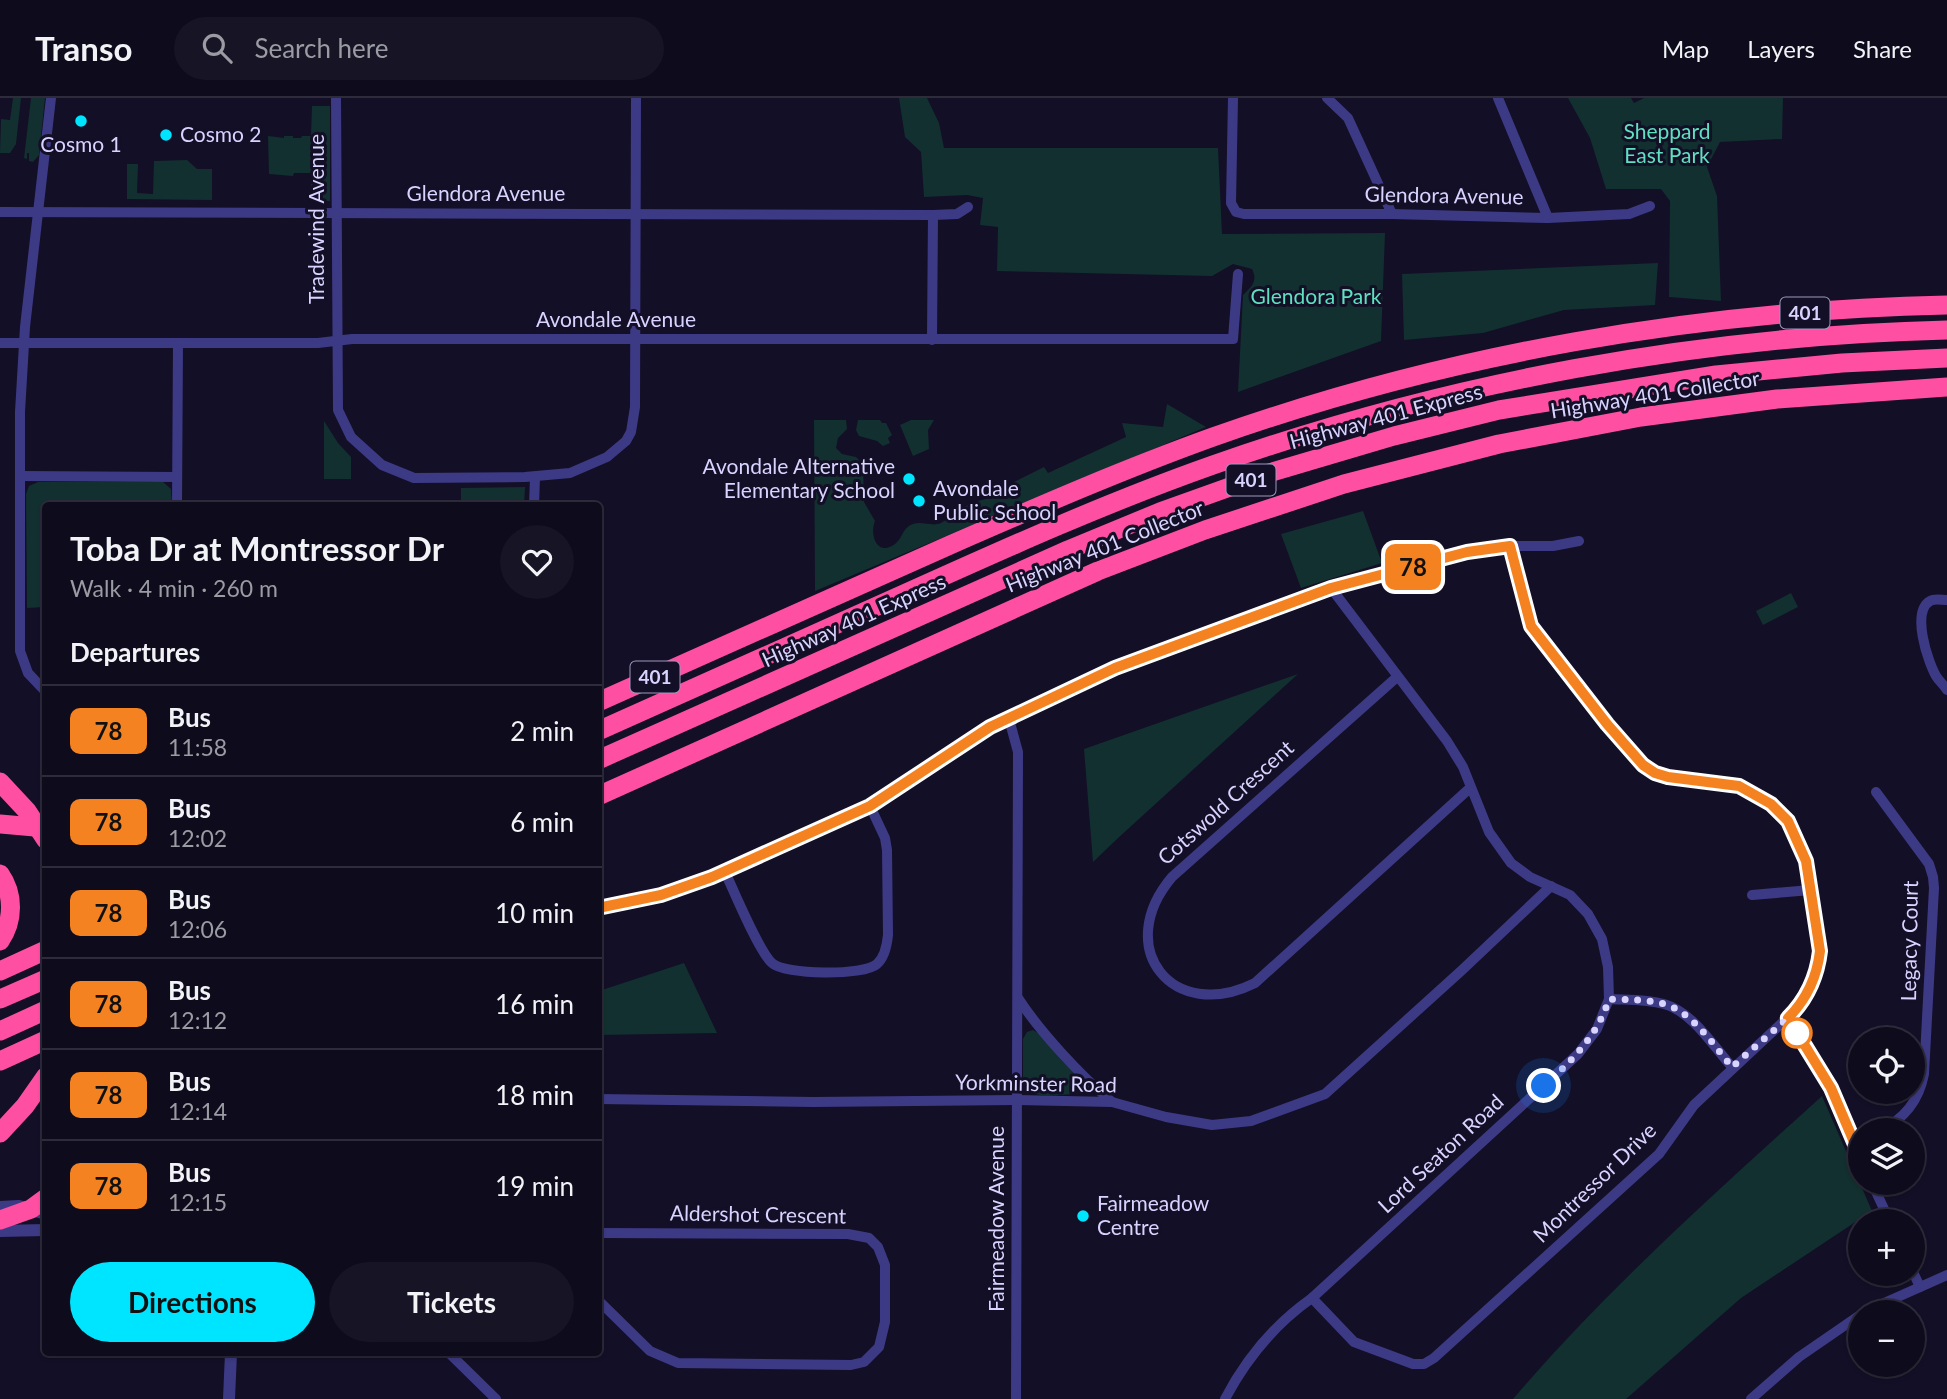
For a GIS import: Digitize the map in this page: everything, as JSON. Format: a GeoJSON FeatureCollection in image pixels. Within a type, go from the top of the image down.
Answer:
{"type":"FeatureCollection","features":[{"type":"Feature","properties":{"kind":"highway"},"geometry":{"type":"LineString","coordinates":[[1663,329],[1777,305],[1947,295]]}},
{"type":"Feature","properties":{"kind":"highway","name":"401"},"geometry":{"type":"LineString","coordinates":[[602,700],[1077,489],[1229,431],[1333,399],[1437,372],[1554,347],[1663,329],[1837,310],[1947,305]]}},
{"type":"Feature","properties":{"kind":"highway","name":"Highway 401 Express"},"geometry":{"type":"LineString","coordinates":[[602,729],[1121,499],[1242,455],[1336,425],[1483,388],[1621,361],[1781,340],[1947,330]]}},
{"type":"Feature","properties":{"kind":"highway","name":"Highway 401 Express"},"geometry":{"type":"LineString","coordinates":[[602,758],[1103,536],[1269,473],[1382,439],[1499,410],[1716,375],[1842,363],[1947,358]]}},
{"type":"Feature","properties":{"kind":"highway","name":"Highway 401 Collector"},"geometry":{"type":"LineString","coordinates":[[602,794],[1098,571],[1184,537],[1277,505],[1440,458],[1561,431],[1730,404],[1947,387]]}},
{"type":"Feature","properties":{"kind":"highway"},"geometry":{"type":"LineString","coordinates":[[1855,393],[1947,397]]}},
{"type":"Feature","properties":{"kind":"highway"},"geometry":{"type":"LineString","coordinates":[[602,692],[662,666],[711,652]]}},
{"type":"Feature","properties":{"kind":"highway"},"geometry":{"type":"LineString","coordinates":[[0,782],[27,811],[42,834]]}},
{"type":"Feature","properties":{"kind":"highway"},"geometry":{"type":"LineString","coordinates":[[0,824],[42,829]]}},
{"type":"Feature","properties":{"kind":"highway"},"geometry":{"type":"LineString","coordinates":[[0,832],[42,830]]}},
{"type":"Feature","properties":{"kind":"highway"},"geometry":{"type":"LineString","coordinates":[[0,874],[8,888],[10,907],[9,923],[0,941]]}},
{"type":"Feature","properties":{"kind":"highway"},"geometry":{"type":"LineString","coordinates":[[0,971],[42,952]]}},
{"type":"Feature","properties":{"kind":"highway"},"geometry":{"type":"LineString","coordinates":[[0,999],[42,981]]}},
{"type":"Feature","properties":{"kind":"highway"},"geometry":{"type":"LineString","coordinates":[[0,1031],[42,1012]]}},
{"type":"Feature","properties":{"kind":"highway"},"geometry":{"type":"LineString","coordinates":[[0,1061],[42,1043]]}},
{"type":"Feature","properties":{"kind":"highway"},"geometry":{"type":"LineString","coordinates":[[0,1133],[25,1106],[42,1082]]}},
{"type":"Feature","properties":{"kind":"highway"},"geometry":{"type":"LineString","coordinates":[[0,1220],[41,1207]]}},
{"type":"Feature","properties":{"kind":"street"},"geometry":{"type":"LineString","coordinates":[[42,688],[27,673],[20,651],[20,412],[51,98]]}},
{"type":"Feature","properties":{"kind":"street","name":"Tradewind Avenue"},"geometry":{"type":"LineString","coordinates":[[336,98],[338,410],[351,437],[382,465],[414,478],[535,477],[570,473],[607,457],[626,441],[631,432],[635,407],[636,98]]}},
{"type":"Feature","properties":{"kind":"street","name":"Glendora Avenue"},"geometry":{"type":"LineString","coordinates":[[1233,98],[1231,203],[1236,212],[1548,218],[1629,215],[1650,206]]}},
{"type":"Feature","properties":{"kind":"street"},"geometry":{"type":"LineString","coordinates":[[1327,98],[1348,118],[1392,214]]}},
{"type":"Feature","properties":{"kind":"street"},"geometry":{"type":"LineString","coordinates":[[1497,98],[1548,218]]}},
{"type":"Feature","properties":{"kind":"street","name":"Glendora Avenue"},"geometry":{"type":"LineString","coordinates":[[0,212],[933,215],[957,214],[968,206]]}},
{"type":"Feature","properties":{"kind":"street"},"geometry":{"type":"LineString","coordinates":[[932,340],[933,215]]}},
{"type":"Feature","properties":{"kind":"street","name":"Avondale Avenue"},"geometry":{"type":"LineString","coordinates":[[0,343],[1233,339],[1238,274]]}},
{"type":"Feature","properties":{"kind":"street"},"geometry":{"type":"LineString","coordinates":[[177,502],[178,343]]}},
{"type":"Feature","properties":{"kind":"street"},"geometry":{"type":"LineString","coordinates":[[20,476],[177,477]]}},
{"type":"Feature","properties":{"kind":"street"},"geometry":{"type":"LineString","coordinates":[[534,502],[535,477]]}},
{"type":"Feature","properties":{"kind":"street"},"geometry":{"type":"LineString","coordinates":[[602,907],[661,895],[725,872],[870,806],[990,727],[1115,668],[1331,588],[1467,552],[1510,546],[1553,546],[1578,541]]}},
{"type":"Feature","properties":{"kind":"street","name":"Montressor Drive"},"geometry":{"type":"LineString","coordinates":[[1312,1298],[1354,1342],[1402,1362],[1424,1364],[1434,1358],[1659,1154],[1694,1105],[1799,1007],[1819,964],[1820,951],[1804,852],[1788,821],[1771,804],[1739,786],[1723,782],[1678,779],[1655,773],[1643,765],[1531,626],[1510,546]]}},
{"type":"Feature","properties":{"kind":"street","name":"Lord Seaton Road"},"geometry":{"type":"LineString","coordinates":[[1225,1399],[1262,1342],[1578,1054],[1597,1029],[1609,999],[1608,967],[1602,939],[1588,914],[1570,895],[1531,877],[1511,863],[1489,832],[1463,767],[1447,741],[1331,588]]}},
{"type":"Feature","properties":{"kind":"street"},"geometry":{"type":"LineString","coordinates":[[1947,600],[1935,599],[1926,605],[1923,610],[1922,631],[1924,646],[1937,677],[1947,690]]}},
{"type":"Feature","properties":{"kind":"street","name":"Cotswold Crescent"},"geometry":{"type":"LineString","coordinates":[[1397,677],[1172,877],[1161,891],[1149,917],[1147,933],[1153,961],[1168,980],[1202,996],[1238,992],[1255,983],[1470,788]]}},
{"type":"Feature","properties":{"kind":"street","name":"Fairmeadow Avenue"},"geometry":{"type":"LineString","coordinates":[[1009,719],[1018,752],[1016,1399]]}},
{"type":"Feature","properties":{"kind":"street","name":"Legacy Court"},"geometry":{"type":"LineString","coordinates":[[1876,792],[1929,864],[1934,888],[1924,1074],[1917,1099],[1899,1118]]}},
{"type":"Feature","properties":{"kind":"street"},"geometry":{"type":"LineString","coordinates":[[725,872],[764,954],[776,967],[817,972],[870,969],[883,956],[888,935],[886,838],[870,806]]}},
{"type":"Feature","properties":{"kind":"street","name":"Yorkminster Road"},"geometry":{"type":"LineString","coordinates":[[602,1099],[1112,1102],[1166,1117],[1212,1125],[1251,1121],[1325,1094],[1551,886]]}},
{"type":"Feature","properties":{"kind":"street"},"geometry":{"type":"LineString","coordinates":[[1752,895],[1811,890]]}},
{"type":"Feature","properties":{"kind":"street"},"geometry":{"type":"LineString","coordinates":[[1018,998],[1031,1019],[1112,1102]]}},
{"type":"Feature","properties":{"kind":"street"},"geometry":{"type":"LineString","coordinates":[[1609,999],[1666,1004],[1691,1020],[1732,1067]]}},
{"type":"Feature","properties":{"kind":"street"},"geometry":{"type":"LineString","coordinates":[[1788,1018],[1848,1121]]}},
{"type":"Feature","properties":{"kind":"street"},"geometry":{"type":"LineString","coordinates":[[0,1207],[41,1207]]}},
{"type":"Feature","properties":{"kind":"street"},"geometry":{"type":"LineString","coordinates":[[0,1231],[42,1230]]}},
{"type":"Feature","properties":{"kind":"street","name":"Aldershot Crescent"},"geometry":{"type":"LineString","coordinates":[[602,1233],[848,1234],[869,1238],[878,1247],[885,1265],[885,1322],[879,1347],[864,1363],[678,1363],[650,1351],[602,1304]]}},
{"type":"Feature","properties":{"kind":"street"},"geometry":{"type":"LineString","coordinates":[[1892,1300],[1947,1275]]}},
{"type":"Feature","properties":{"kind":"street"},"geometry":{"type":"LineString","coordinates":[[1751,1399],[1799,1357],[1848,1324]]}},
{"type":"Feature","properties":{"kind":"street"},"geometry":{"type":"LineString","coordinates":[[229,1399],[231,1356]]}},
{"type":"Feature","properties":{"kind":"street"},"geometry":{"type":"LineString","coordinates":[[452,1356],[496,1399]]}},
{"type":"Feature","properties":{"kind":"green space"},"geometry":{"type":"Polygon","coordinates":[[[13,98],[21,98],[16,144],[10,153],[0,153],[1,119],[10,120],[13,98]]]}},
{"type":"Feature","properties":{"kind":"green space"},"geometry":{"type":"Polygon","coordinates":[[[31,98],[45,98],[39,155],[33,162],[29,161],[29,153],[27,159],[24,158],[31,98]]]}},
{"type":"Feature","properties":{"kind":"green space","name":"Glendora Park"},"geometry":{"type":"Polygon","coordinates":[[[899,98],[927,98],[939,123],[944,148],[1218,148],[1222,234],[1385,233],[1381,341],[1238,392],[1243,295],[1253,283],[1252,269],[1233,264],[1212,276],[997,271],[998,227],[980,225],[983,198],[967,195],[924,197],[921,152],[905,137],[899,98]]]}},
{"type":"Feature","properties":{"kind":"green space","name":"Sheppard East Park"},"geometry":{"type":"Polygon","coordinates":[[[1568,98],[1631,98],[1634,103],[1644,98],[1783,98],[1782,139],[1720,142],[1707,167],[1717,196],[1721,301],[1669,297],[1670,201],[1661,189],[1606,189],[1590,138],[1568,98]]]}},
{"type":"Feature","properties":{"kind":"green space"},"geometry":{"type":"Polygon","coordinates":[[[312,106],[330,106],[330,201],[311,201],[311,173],[294,173],[293,176],[269,174],[268,136],[311,136],[312,106]]]}},
{"type":"Feature","properties":{"kind":"green space"},"geometry":{"type":"Polygon","coordinates":[[[187,160],[197,169],[212,169],[212,200],[127,199],[127,164],[138,164],[137,193],[153,194],[154,161],[187,160]]]}},
{"type":"Feature","properties":{"kind":"green space"},"geometry":{"type":"Polygon","coordinates":[[[1658,263],[1655,305],[1564,310],[1483,333],[1404,340],[1402,274],[1658,263]]]}},
{"type":"Feature","properties":{"kind":"green space"},"geometry":{"type":"Polygon","coordinates":[[[1167,404],[1206,427],[815,591],[814,420],[846,420],[847,429],[838,438],[836,448],[842,454],[856,457],[863,464],[864,502],[875,521],[873,533],[876,543],[884,548],[895,544],[913,524],[941,523],[970,504],[1001,497],[998,490],[1044,467],[1048,473],[1126,437],[1122,423],[1163,427],[1167,404]]]}},
{"type":"Feature","properties":{"kind":"green space"},"geometry":{"type":"Polygon","coordinates":[[[858,420],[880,420],[886,423],[892,435],[888,438],[890,443],[883,446],[877,441],[859,436],[856,430],[858,420]]]}},
{"type":"Feature","properties":{"kind":"green space"},"geometry":{"type":"Polygon","coordinates":[[[911,420],[934,420],[928,430],[929,449],[913,456],[900,425],[911,420]]]}},
{"type":"Feature","properties":{"kind":"green space"},"geometry":{"type":"Polygon","coordinates":[[[324,421],[351,457],[351,479],[324,479],[324,421]]]}},
{"type":"Feature","properties":{"kind":"green space"},"geometry":{"type":"Polygon","coordinates":[[[38,482],[163,482],[171,489],[172,502],[42,502],[42,607],[27,608],[26,494],[29,486],[38,482]]]}},
{"type":"Feature","properties":{"kind":"green space"},"geometry":{"type":"Polygon","coordinates":[[[525,487],[524,502],[461,502],[461,488],[525,487]]]}},
{"type":"Feature","properties":{"kind":"green space"},"geometry":{"type":"Polygon","coordinates":[[[1363,511],[1382,563],[1301,588],[1281,534],[1363,511]]]}},
{"type":"Feature","properties":{"kind":"green space"},"geometry":{"type":"Polygon","coordinates":[[[1791,593],[1798,607],[1763,625],[1756,611],[1791,593]]]}},
{"type":"Feature","properties":{"kind":"green space"},"geometry":{"type":"Polygon","coordinates":[[[1298,674],[1117,839],[1093,862],[1084,749],[1298,674]]]}},
{"type":"Feature","properties":{"kind":"green space"},"geometry":{"type":"Polygon","coordinates":[[[684,963],[717,1033],[602,1035],[602,990],[684,963]]]}},
{"type":"Feature","properties":{"kind":"green space"},"geometry":{"type":"Polygon","coordinates":[[[1033,1030],[1041,1035],[1082,1082],[1083,1087],[1076,1094],[1040,1095],[1023,1087],[1023,1039],[1027,1032],[1033,1030]]]}},
{"type":"Feature","properties":{"kind":"green space"},"geometry":{"type":"Polygon","coordinates":[[[1822,1096],[1848,1156],[1848,1195],[1865,1195],[1871,1209],[1848,1209],[1848,1227],[1741,1298],[1626,1399],[1513,1399],[1586,1319],[1702,1205],[1822,1096]]]}},
{"type":"Feature","properties":{"kind":"bus line","name":"78"},"geometry":{"type":"LineString","coordinates":[[602,907],[661,895],[712,877],[870,806],[990,727],[1115,668],[1331,588],[1467,552],[1510,546],[1531,626],[1607,724],[1643,765],[1668,777],[1739,786],[1771,804],[1788,821],[1804,852],[1820,951],[1819,964],[1806,995],[1788,1018],[1831,1088],[1848,1128]]}},
{"type":"Feature","properties":{"kind":"place","name":"Cosmo 1"},"geometry":{"type":"Point","coordinates":[81,121]}},
{"type":"Feature","properties":{"kind":"place","name":"Cosmo 2"},"geometry":{"type":"Point","coordinates":[166,135]}},
{"type":"Feature","properties":{"kind":"place","name":"Avondale Alternative Elementary School"},"geometry":{"type":"Point","coordinates":[909,479]}},
{"type":"Feature","properties":{"kind":"place","name":"Avondale Public School"},"geometry":{"type":"Point","coordinates":[919,501]}},
{"type":"Feature","properties":{"kind":"place","name":"Fairmeadow Centre"},"geometry":{"type":"Point","coordinates":[1083,1216]}},
{"type":"Feature","properties":{"kind":"route"},"geometry":{"type":"LineString","coordinates":[[1544,1086],[1590,1040],[1609,999],[1666,1004],[1691,1020],[1732,1067],[1788,1018],[1797,1033]]}}]}
